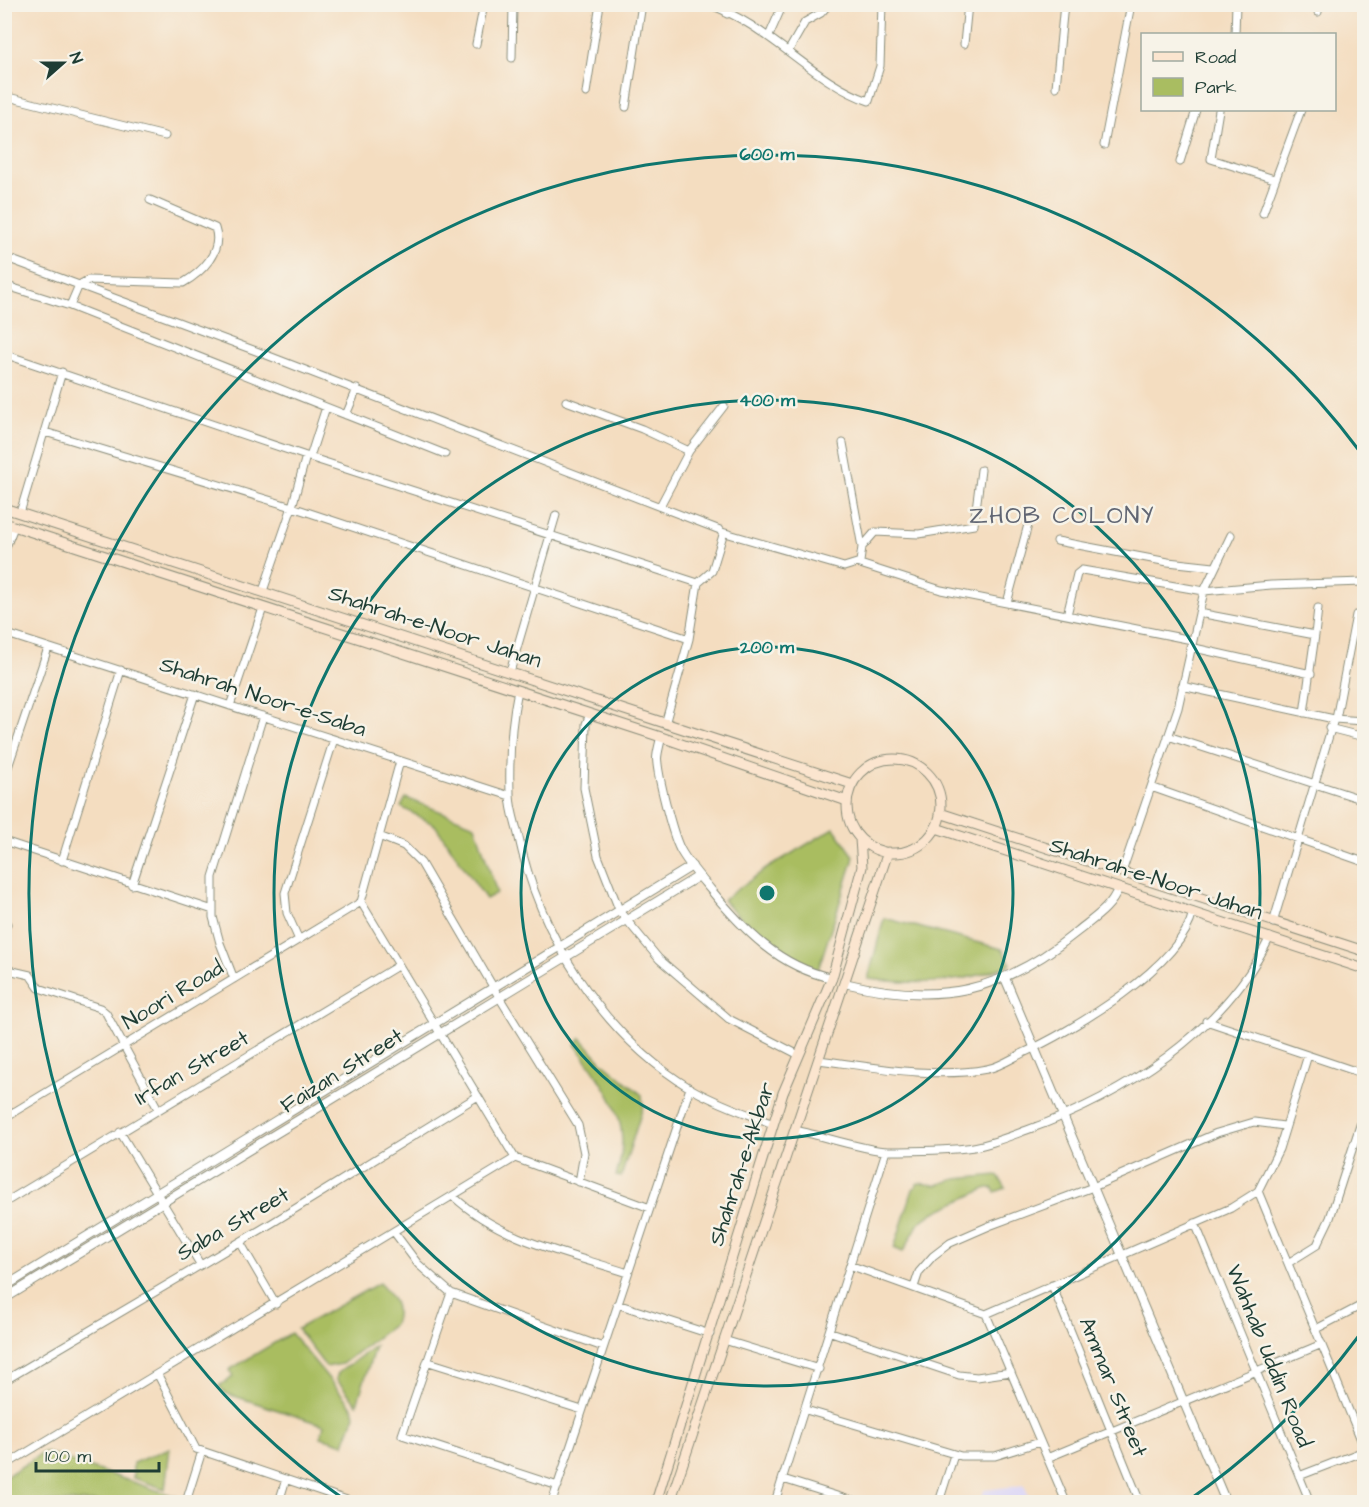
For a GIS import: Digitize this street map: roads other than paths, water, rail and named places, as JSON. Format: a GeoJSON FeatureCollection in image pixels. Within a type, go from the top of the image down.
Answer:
{"type":"FeatureCollection","features":[{"type":"Feature","properties":{"kind":"main road","name":"Shahrah-e-Noor Jahan"},"geometry":{"type":"LineString","coordinates":[[4,508],[852,784]]}},
{"type":"Feature","properties":{"kind":"main road","name":"Shahrah-e-Noor Jahan"},"geometry":{"type":"LineString","coordinates":[[9,525],[661,736],[847,801]]}},
{"type":"Feature","properties":{"kind":"main road"},"geometry":{"type":"LineString","coordinates":[[127,564],[132,549]]}},
{"type":"Feature","properties":{"kind":"main road"},"geometry":{"type":"LineString","coordinates":[[477,678],[481,663]]}},
{"type":"Feature","properties":{"kind":"main road"},"geometry":{"type":"LineString","coordinates":[[898,760],[910,762],[921,768],[937,788],[940,813],[936,828],[930,837],[913,849],[888,852],[869,846],[860,838],[851,825],[847,801],[852,784],[862,771],[880,761],[898,760]]}},
{"type":"Feature","properties":{"kind":"main road","name":"Shahrah-e-Noor Jahan"},"geometry":{"type":"LineString","coordinates":[[940,813],[1365,951]]}},
{"type":"Feature","properties":{"kind":"main road","name":"Shahrah-e-Noor Jahan"},"geometry":{"type":"LineString","coordinates":[[936,828],[1365,969]]}},
{"type":"Feature","properties":{"kind":"main road","name":"Shahrah-e-Akbar"},"geometry":{"type":"LineString","coordinates":[[656,1503],[773,1124],[831,978],[862,867],[860,838]]}},
{"type":"Feature","properties":{"kind":"main road","name":"Shahrah-e-Akbar"},"geometry":{"type":"LineString","coordinates":[[670,1503],[888,852]]}},
{"type":"Feature","properties":{"kind":"street"},"geometry":{"type":"LineString","coordinates":[[476,44],[484,4]]}},
{"type":"Feature","properties":{"kind":"street"},"geometry":{"type":"LineString","coordinates":[[512,58],[513,4]]}},
{"type":"Feature","properties":{"kind":"street"},"geometry":{"type":"LineString","coordinates":[[586,93],[600,4]]}},
{"type":"Feature","properties":{"kind":"street"},"geometry":{"type":"LineString","coordinates":[[626,107],[642,4]]}},
{"type":"Feature","properties":{"kind":"street"},"geometry":{"type":"LineString","coordinates":[[708,4],[769,36],[841,89],[869,101],[881,58],[882,4]]}},
{"type":"Feature","properties":{"kind":"street"},"geometry":{"type":"LineString","coordinates":[[727,14],[730,4]]}},
{"type":"Feature","properties":{"kind":"street"},"geometry":{"type":"LineString","coordinates":[[769,36],[783,4]]}},
{"type":"Feature","properties":{"kind":"street"},"geometry":{"type":"LineString","coordinates":[[789,50],[806,22],[821,13],[829,4]]}},
{"type":"Feature","properties":{"kind":"street"},"geometry":{"type":"LineString","coordinates":[[964,44],[968,4]]}},
{"type":"Feature","properties":{"kind":"street"},"geometry":{"type":"LineString","coordinates":[[1056,87],[1064,4]]}},
{"type":"Feature","properties":{"kind":"street"},"geometry":{"type":"LineString","coordinates":[[1104,145],[1131,4]]}},
{"type":"Feature","properties":{"kind":"street"},"geometry":{"type":"LineString","coordinates":[[1235,33],[1236,4]]}},
{"type":"Feature","properties":{"kind":"street"},"geometry":{"type":"LineString","coordinates":[[4,96],[165,136]]}},
{"type":"Feature","properties":{"kind":"street"},"geometry":{"type":"LineString","coordinates":[[1180,162],[1196,111]]}},
{"type":"Feature","properties":{"kind":"street"},"geometry":{"type":"LineString","coordinates":[[1219,111],[1211,159],[1274,179]]}},
{"type":"Feature","properties":{"kind":"street"},"geometry":{"type":"LineString","coordinates":[[1263,213],[1301,111]]}},
{"type":"Feature","properties":{"kind":"street"},"geometry":{"type":"LineString","coordinates":[[70,306],[79,285],[94,279],[183,283],[204,267],[218,244],[215,228],[150,200]]}},
{"type":"Feature","properties":{"kind":"street"},"geometry":{"type":"LineString","coordinates":[[4,257],[357,389],[722,532],[844,567],[857,563],[862,558],[862,547],[843,443]]}},
{"type":"Feature","properties":{"kind":"street"},"geometry":{"type":"LineString","coordinates":[[4,285],[70,306],[445,454]]}},
{"type":"Feature","properties":{"kind":"street"},"geometry":{"type":"LineString","coordinates":[[4,354],[308,457],[698,584]]}},
{"type":"Feature","properties":{"kind":"street"},"geometry":{"type":"LineString","coordinates":[[20,513],[62,372]]}},
{"type":"Feature","properties":{"kind":"street"},"geometry":{"type":"LineString","coordinates":[[346,415],[357,389]]}},
{"type":"Feature","properties":{"kind":"street"},"geometry":{"type":"LineString","coordinates":[[566,401],[642,429],[689,451]]}},
{"type":"Feature","properties":{"kind":"street"},"geometry":{"type":"LineString","coordinates":[[660,506],[689,451],[724,406]]}},
{"type":"Feature","properties":{"kind":"street"},"geometry":{"type":"LineString","coordinates":[[263,591],[326,407]]}},
{"type":"Feature","properties":{"kind":"street"},"geometry":{"type":"LineString","coordinates":[[45,432],[292,507],[536,586],[689,639]]}},
{"type":"Feature","properties":{"kind":"street"},"geometry":{"type":"LineString","coordinates":[[862,547],[875,532],[919,534],[974,525],[981,470]]}},
{"type":"Feature","properties":{"kind":"street"},"geometry":{"type":"LineString","coordinates":[[510,672],[556,515]]}},
{"type":"Feature","properties":{"kind":"street"},"geometry":{"type":"LineString","coordinates":[[1007,603],[1029,521]]}},
{"type":"Feature","properties":{"kind":"street"},"geometry":{"type":"LineString","coordinates":[[4,552],[9,525]]}},
{"type":"Feature","properties":{"kind":"street"},"geometry":{"type":"LineString","coordinates":[[665,724],[689,639],[698,584],[712,571],[722,532]]}},
{"type":"Feature","properties":{"kind":"street"},"geometry":{"type":"LineString","coordinates":[[1122,872],[1178,708],[1204,591],[1231,535]]}},
{"type":"Feature","properties":{"kind":"street"},"geometry":{"type":"LineString","coordinates":[[1057,541],[1168,562],[1214,567]]}},
{"type":"Feature","properties":{"kind":"street"},"geometry":{"type":"LineString","coordinates":[[857,563],[941,590],[1191,643],[1311,674]]}},
{"type":"Feature","properties":{"kind":"street"},"geometry":{"type":"LineString","coordinates":[[1067,615],[1077,574],[1082,570],[1204,591],[1270,585],[1365,582]]}},
{"type":"Feature","properties":{"kind":"street"},"geometry":{"type":"LineString","coordinates":[[230,706],[263,608]]}},
{"type":"Feature","properties":{"kind":"street"},"geometry":{"type":"LineString","coordinates":[[1304,712],[1311,674],[1318,608]]}},
{"type":"Feature","properties":{"kind":"street"},"geometry":{"type":"LineString","coordinates":[[1198,613],[1314,635]]}},
{"type":"Feature","properties":{"kind":"street"},"geometry":{"type":"LineString","coordinates":[[1273,923],[1329,728],[1335,719],[1356,615]]}},
{"type":"Feature","properties":{"kind":"street","name":"Shahrah Noor-e-Saba"},"geometry":{"type":"LineString","coordinates":[[4,633],[510,796]]}},
{"type":"Feature","properties":{"kind":"street"},"geometry":{"type":"LineString","coordinates":[[4,779],[48,648]]}},
{"type":"Feature","properties":{"kind":"street"},"geometry":{"type":"LineString","coordinates":[[62,861],[121,670]]}},
{"type":"Feature","properties":{"kind":"street"},"geometry":{"type":"LineString","coordinates":[[1182,686],[1335,719],[1365,721]]}},
{"type":"Feature","properties":{"kind":"street"},"geometry":{"type":"LineString","coordinates":[[518,690],[514,711],[510,796],[524,862],[565,957],[604,1011],[646,1055],[690,1089],[773,1124]]}},
{"type":"Feature","properties":{"kind":"street"},"geometry":{"type":"LineString","coordinates":[[132,885],[195,694]]}},
{"type":"Feature","properties":{"kind":"street"},"geometry":{"type":"LineString","coordinates":[[590,714],[586,724],[584,788],[598,856],[620,912],[659,959],[729,1018],[799,1055]]}},
{"type":"Feature","properties":{"kind":"street"},"geometry":{"type":"LineString","coordinates":[[234,979],[220,944],[213,910],[213,877],[263,716]]}},
{"type":"Feature","properties":{"kind":"street"},"geometry":{"type":"LineString","coordinates":[[1329,728],[1365,737]]}},
{"type":"Feature","properties":{"kind":"street"},"geometry":{"type":"LineString","coordinates":[[661,736],[657,760],[680,849],[738,923],[775,954],[819,975],[831,978]]}},
{"type":"Feature","properties":{"kind":"street"},"geometry":{"type":"LineString","coordinates":[[1168,736],[1365,800]]}},
{"type":"Feature","properties":{"kind":"street"},"geometry":{"type":"LineString","coordinates":[[299,940],[287,913],[285,893],[334,740]]}},
{"type":"Feature","properties":{"kind":"street"},"geometry":{"type":"LineString","coordinates":[[400,761],[361,902],[515,1158],[650,1208]]}},
{"type":"Feature","properties":{"kind":"street"},"geometry":{"type":"LineString","coordinates":[[1151,787],[1365,862]]}},
{"type":"Feature","properties":{"kind":"street"},"geometry":{"type":"LineString","coordinates":[[379,836],[404,846],[421,863],[499,997],[578,1125],[584,1152],[579,1182]]}},
{"type":"Feature","properties":{"kind":"street"},"geometry":{"type":"LineString","coordinates":[[4,841],[213,910]]}},
{"type":"Feature","properties":{"kind":"street","name":"Faizan Street"},"geometry":{"type":"LineString","coordinates":[[4,1287],[561,949],[692,866]]}},
{"type":"Feature","properties":{"kind":"street","name":"Faizan Street"},"geometry":{"type":"LineString","coordinates":[[4,1299],[439,1032],[699,876]]}},
{"type":"Feature","properties":{"kind":"street"},"geometry":{"type":"LineString","coordinates":[[844,982],[875,990],[919,995],[957,993],[1005,978],[1051,953],[1113,903],[1118,889]]}},
{"type":"Feature","properties":{"kind":"street","name":"Noori Road"},"geometry":{"type":"LineString","coordinates":[[5,1116],[361,902]]}},
{"type":"Feature","properties":{"kind":"street"},"geometry":{"type":"LineString","coordinates":[[819,1060],[919,1072],[989,1069],[1035,1048],[1085,1020],[1146,976],[1190,924],[1193,912]]}},
{"type":"Feature","properties":{"kind":"street"},"geometry":{"type":"LineString","coordinates":[[4,916],[7,924],[4,932]]}},
{"type":"Feature","properties":{"kind":"street"},"geometry":{"type":"LineString","coordinates":[[795,1130],[886,1151],[967,1148],[1064,1117],[1125,1086],[1188,1039],[1248,972],[1270,937]]}},
{"type":"Feature","properties":{"kind":"street","name":"Irfan Street"},"geometry":{"type":"LineString","coordinates":[[4,1203],[399,965]]}},
{"type":"Feature","properties":{"kind":"street"},"geometry":{"type":"LineString","coordinates":[[4,969],[30,975],[39,988],[100,1008],[106,1013],[158,1109]]}},
{"type":"Feature","properties":{"kind":"street"},"geometry":{"type":"LineString","coordinates":[[1005,978],[1226,1503]]}},
{"type":"Feature","properties":{"kind":"street"},"geometry":{"type":"LineString","coordinates":[[1206,1021],[1365,1074]]}},
{"type":"Feature","properties":{"kind":"street"},"geometry":{"type":"LineString","coordinates":[[852,1266],[986,1314],[1231,1208],[1258,1191],[1279,1149],[1284,1126],[1308,1055]]}},
{"type":"Feature","properties":{"kind":"street"},"geometry":{"type":"LineString","coordinates":[[552,1503],[690,1089]]}},
{"type":"Feature","properties":{"kind":"street","name":"Saba Street"},"geometry":{"type":"LineString","coordinates":[[4,1381],[240,1242],[478,1096]]}},
{"type":"Feature","properties":{"kind":"street"},"geometry":{"type":"LineString","coordinates":[[1288,1263],[1317,1245],[1330,1218],[1365,1113]]}},
{"type":"Feature","properties":{"kind":"street"},"geometry":{"type":"LineString","coordinates":[[914,1287],[920,1272],[933,1256],[950,1243],[1093,1187],[1217,1133],[1254,1122],[1284,1126]]}},
{"type":"Feature","properties":{"kind":"street"},"geometry":{"type":"LineString","coordinates":[[120,1132],[200,1264]]}},
{"type":"Feature","properties":{"kind":"street"},"geometry":{"type":"LineString","coordinates":[[776,1503],[852,1266],[886,1151]]}},
{"type":"Feature","properties":{"kind":"street"},"geometry":{"type":"LineString","coordinates":[[4,1466],[515,1158]]}},
{"type":"Feature","properties":{"kind":"street"},"geometry":{"type":"LineString","coordinates":[[1258,1191],[1365,1449],[1299,1476]]}},
{"type":"Feature","properties":{"kind":"street"},"geometry":{"type":"LineString","coordinates":[[453,1196],[473,1215],[511,1235],[628,1273]]}},
{"type":"Feature","properties":{"kind":"street","name":"Wahhab Uddin Road"},"geometry":{"type":"LineString","coordinates":[[1195,1223],[1310,1503]]}},
{"type":"Feature","properties":{"kind":"street"},"geometry":{"type":"LineString","coordinates":[[394,1232],[418,1264],[452,1293],[603,1347]]}},
{"type":"Feature","properties":{"kind":"street"},"geometry":{"type":"LineString","coordinates":[[240,1242],[276,1304]]}},
{"type":"Feature","properties":{"kind":"street","name":"Ammar Street"},"geometry":{"type":"LineString","coordinates":[[1052,1285],[1140,1503]]}},
{"type":"Feature","properties":{"kind":"street"},"geometry":{"type":"LineString","coordinates":[[452,1293],[402,1435],[558,1486]]}},
{"type":"Feature","properties":{"kind":"street"},"geometry":{"type":"LineString","coordinates":[[617,1304],[710,1334]]}},
{"type":"Feature","properties":{"kind":"street"},"geometry":{"type":"LineString","coordinates":[[1316,1329],[1365,1304]]}},
{"type":"Feature","properties":{"kind":"street"},"geometry":{"type":"LineString","coordinates":[[986,1314],[1066,1503]]}},
{"type":"Feature","properties":{"kind":"street"},"geometry":{"type":"LineString","coordinates":[[831,1332],[959,1375],[977,1377],[1011,1372]]}},
{"type":"Feature","properties":{"kind":"street"},"geometry":{"type":"LineString","coordinates":[[724,1340],[819,1369]]}},
{"type":"Feature","properties":{"kind":"street"},"geometry":{"type":"LineString","coordinates":[[1047,1458],[1322,1344]]}},
{"type":"Feature","properties":{"kind":"street"},"geometry":{"type":"LineString","coordinates":[[429,1362],[582,1410]]}},
{"type":"Feature","properties":{"kind":"street"},"geometry":{"type":"LineString","coordinates":[[158,1375],[196,1449],[352,1503]]}},
{"type":"Feature","properties":{"kind":"street"},"geometry":{"type":"LineString","coordinates":[[806,1410],[954,1455],[995,1456],[1040,1442]]}},
{"type":"Feature","properties":{"kind":"street"},"geometry":{"type":"LineString","coordinates":[[186,1503],[202,1451]]}},
{"type":"Feature","properties":{"kind":"street"},"geometry":{"type":"LineString","coordinates":[[939,1503],[954,1455]]}},
{"type":"Feature","properties":{"kind":"street"},"geometry":{"type":"LineString","coordinates":[[279,1503],[286,1479]]}},
{"type":"Feature","properties":{"kind":"street"},"geometry":{"type":"LineString","coordinates":[[783,1479],[856,1503]]}},
{"type":"Feature","properties":{"kind":"district","name":"ZHOB COLONY"},"geometry":{"type":"Point","coordinates":[1062,516]}}]}
